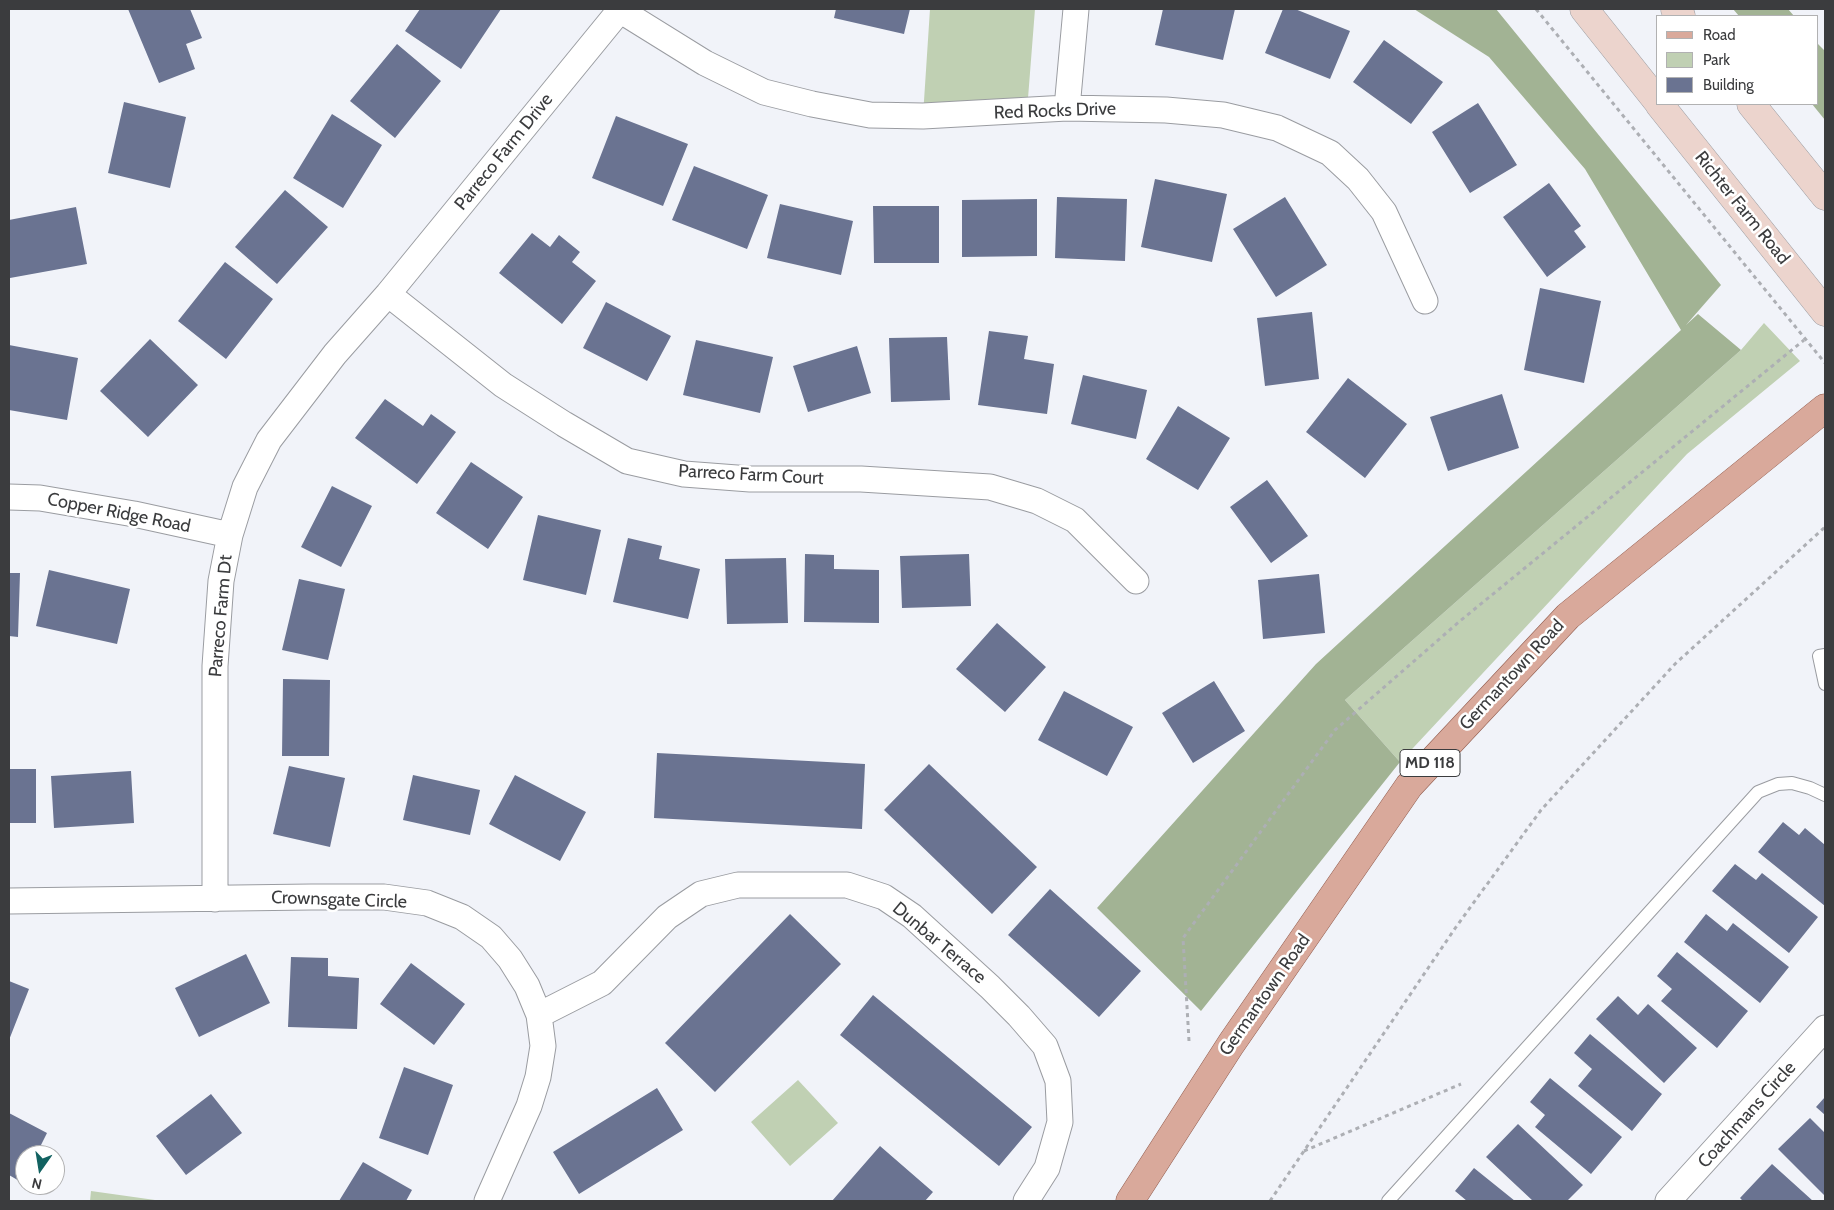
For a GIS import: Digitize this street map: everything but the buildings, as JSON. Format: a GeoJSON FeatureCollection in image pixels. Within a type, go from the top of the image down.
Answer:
{"type":"FeatureCollection","features":[{"type":"Feature","properties":{"kind":"main road","name":"Richter Farm Road"},"geometry":{"type":"LineString","coordinates":[[1584,9],[1656,99]]}},
{"type":"Feature","properties":{"kind":"main road","name":"Richter Farm Road"},"geometry":{"type":"LineString","coordinates":[[1661,105],[1825,312]]}},
{"type":"Feature","properties":{"kind":"main road"},"geometry":{"type":"LineString","coordinates":[[1752,105],[1825,196]]}},
{"type":"Feature","properties":{"kind":"main road","name":"Germantown Road"},"geometry":{"type":"LineString","coordinates":[[1130,1201],[1231,1044],[1409,786],[1568,616],[1825,408]]}},
{"type":"Feature","properties":{"kind":"street","name":"Red Rocks Drive"},"geometry":{"type":"LineString","coordinates":[[619,9],[705,64],[764,92],[812,104],[870,115],[914,116],[1067,108],[1166,110],[1223,115],[1277,128],[1330,152],[1358,179],[1384,212],[1424,301]]}},
{"type":"Feature","properties":{"kind":"street","name":"Parreco Farm Drive"},"geometry":{"type":"LineString","coordinates":[[388,294],[619,9]]}},
{"type":"Feature","properties":{"kind":"street"},"geometry":{"type":"LineString","coordinates":[[1067,108],[1076,9]]}},
{"type":"Feature","properties":{"kind":"street","name":"Parreco Farm Dt"},"geometry":{"type":"LineString","coordinates":[[214,899],[215,666],[221,581],[230,535],[245,487],[269,440],[335,354],[388,294]]}},
{"type":"Feature","properties":{"kind":"street","name":"Parreco Farm Court"},"geometry":{"type":"LineString","coordinates":[[388,294],[503,385],[627,461],[694,475],[750,479],[861,479],[990,487],[1037,501],[1074,520],[1136,581]]}},
{"type":"Feature","properties":{"kind":"street","name":"Copper Ridge Road"},"geometry":{"type":"LineString","coordinates":[[9,497],[40,498],[124,512],[230,535]]}},
{"type":"Feature","properties":{"kind":"street","name":"Dunbar Terrace"},"geometry":{"type":"LineString","coordinates":[[539,1015],[602,983],[667,917],[701,894],[738,886],[847,885],[884,898],[912,916],[990,986],[1045,1046],[1058,1081],[1060,1122],[1047,1168],[1026,1201]]}},
{"type":"Feature","properties":{"kind":"street","name":"Crownsgate Circle"},"geometry":{"type":"LineString","coordinates":[[9,901],[384,897],[428,903],[462,917],[491,937],[510,959],[527,986],[539,1015],[542,1046],[538,1077],[529,1106],[487,1201]]}},
{"type":"Feature","properties":{"kind":"street","name":"Coachmans Circle"},"geometry":{"type":"LineString","coordinates":[[1668,1201],[1825,1028]]}},
{"type":"Feature","properties":{"kind":"lane"},"geometry":{"type":"LineString","coordinates":[[1825,655],[1819,656],[1825,684]]}},
{"type":"Feature","properties":{"kind":"lane"},"geometry":{"type":"LineString","coordinates":[[1388,1201],[1758,792],[1778,784],[1792,783],[1825,795]]}},
{"type":"Feature","properties":{"kind":"path"},"geometry":{"type":"LineString","coordinates":[[1536,9],[1804,340],[1825,363]]}},
{"type":"Feature","properties":{"kind":"path"},"geometry":{"type":"LineString","coordinates":[[1189,1041],[1183,938],[1334,730],[1460,621],[1804,340]]}},
{"type":"Feature","properties":{"kind":"path"},"geometry":{"type":"LineString","coordinates":[[1270,1201],[1456,927],[1541,810],[1675,664],[1825,527]]}},
{"type":"Feature","properties":{"kind":"path"},"geometry":{"type":"LineString","coordinates":[[1303,1152],[1462,1084]]}},
{"type":"Feature","properties":{"kind":"green space"},"geometry":{"type":"Polygon","coordinates":[[[930,9],[1035,9],[1027,111],[923,116],[930,9]]]}},
{"type":"Feature","properties":{"kind":"green space"},"geometry":{"type":"Polygon","coordinates":[[[1414,9],[1496,9],[1721,285],[1686,325],[1698,314],[1741,350],[1345,700],[1400,762],[1201,1011],[1097,908],[1316,664],[1681,330],[1585,169],[1489,57],[1414,9]]]}},
{"type":"Feature","properties":{"kind":"green space"},"geometry":{"type":"Polygon","coordinates":[[[1733,9],[1788,9],[1793,15],[1738,15],[1733,9]]]}},
{"type":"Feature","properties":{"kind":"green space"},"geometry":{"type":"Polygon","coordinates":[[[1819,45],[1825,51],[1825,120],[1813,105],[1819,105],[1819,45]]]}},
{"type":"Feature","properties":{"kind":"green space"},"geometry":{"type":"Polygon","coordinates":[[[1764,323],[1800,361],[1687,454],[1400,762],[1345,700],[1741,350],[1764,323]]]}},
{"type":"Feature","properties":{"kind":"green space"},"geometry":{"type":"Polygon","coordinates":[[[798,1080],[838,1123],[790,1166],[751,1122],[798,1080]]]}},
{"type":"Feature","properties":{"kind":"green space"},"geometry":{"type":"Polygon","coordinates":[[[91,1191],[155,1200],[155,1201],[90,1201],[91,1191]]]}}]}
